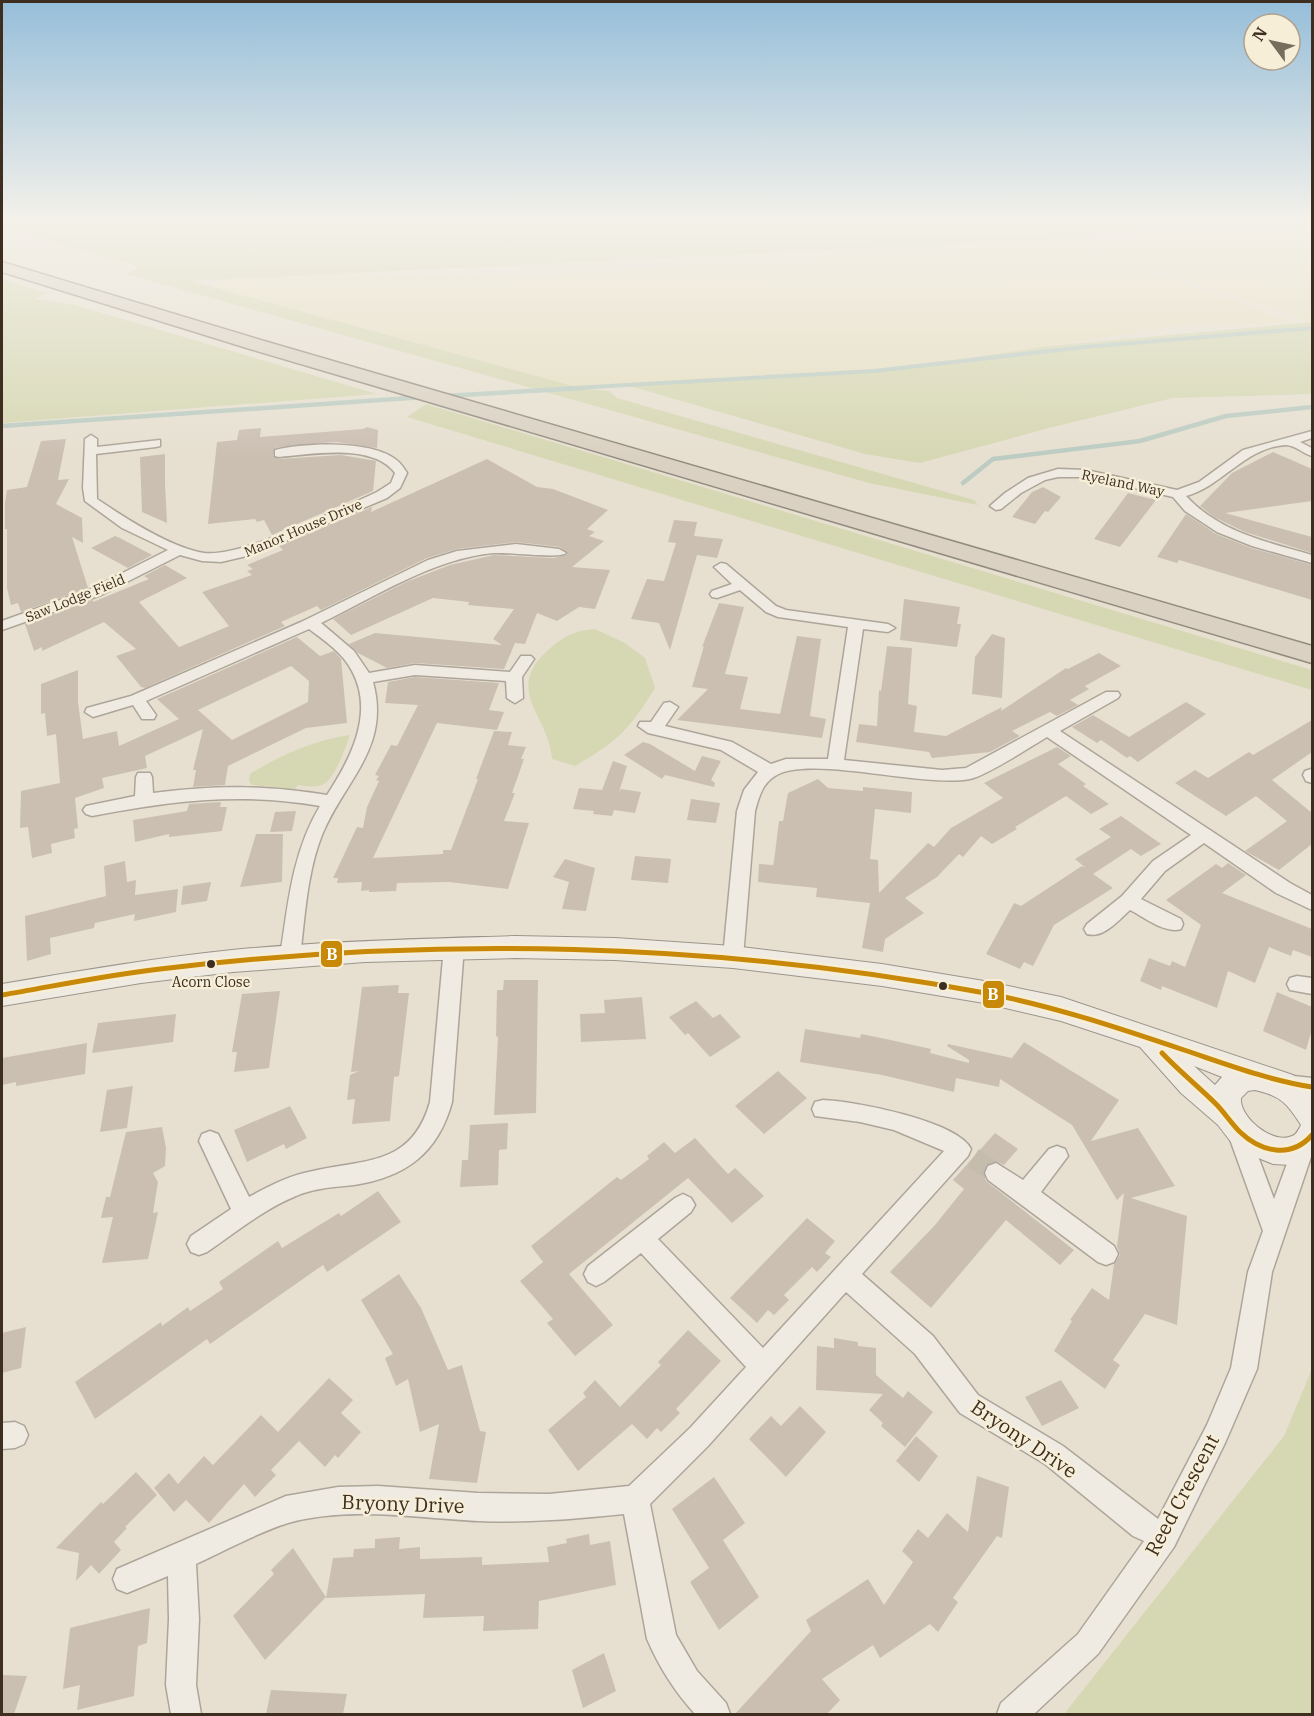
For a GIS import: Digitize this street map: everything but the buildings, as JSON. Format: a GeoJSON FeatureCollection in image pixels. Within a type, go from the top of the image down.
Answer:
{"type":"FeatureCollection","features":[{"type":"Feature","properties":{"kind":"highway"},"geometry":{"type":"LineString","coordinates":[[106,298],[1312,655]]}},
{"type":"Feature","properties":{"kind":"street"},"geometry":{"type":"LineString","coordinates":[[1177,494],[1198,490],[1237,457],[1312,435]]}},
{"type":"Feature","properties":{"kind":"street"},"geometry":{"type":"LineString","coordinates":[[1289,441],[1312,452]]}},
{"type":"Feature","properties":{"kind":"street","name":"Manor House Drive"},"geometry":{"type":"LineString","coordinates":[[156,443],[91,445],[89,488],[92,501],[127,525],[178,550],[190,555],[212,558],[237,556],[250,552],[382,495],[396,485],[401,473],[399,468],[389,460],[354,450],[330,449],[279,453]]}},
{"type":"Feature","properties":{"kind":"street","name":"Ryeland Way"},"geometry":{"type":"LineString","coordinates":[[996,506],[1013,493],[1042,477],[1058,472],[1082,473],[1158,492],[1177,494],[1194,512],[1224,532],[1312,560]]}},
{"type":"Feature","properties":{"kind":"street"},"geometry":{"type":"LineString","coordinates":[[516,548],[520,532]]}},
{"type":"Feature","properties":{"kind":"street"},"geometry":{"type":"LineString","coordinates":[[93,712],[137,699],[311,623],[433,563],[476,552],[516,548],[559,553]]}},
{"type":"Feature","properties":{"kind":"street","name":"Saw Lodge Field"},"geometry":{"type":"LineString","coordinates":[[2,626],[96,592],[178,550]]}},
{"type":"Feature","properties":{"kind":"street"},"geometry":{"type":"LineString","coordinates":[[721,567],[771,609],[783,614],[888,628]]}},
{"type":"Feature","properties":{"kind":"street"},"geometry":{"type":"LineString","coordinates":[[717,594],[742,585]]}},
{"type":"Feature","properties":{"kind":"street"},"geometry":{"type":"LineString","coordinates":[[290,957],[306,860],[314,834],[364,746],[368,707],[364,679],[340,646],[311,623]]}},
{"type":"Feature","properties":{"kind":"street"},"geometry":{"type":"LineString","coordinates":[[835,765],[856,624]]}},
{"type":"Feature","properties":{"kind":"street"},"geometry":{"type":"LineString","coordinates":[[515,698],[514,677],[526,659]]}},
{"type":"Feature","properties":{"kind":"street"},"geometry":{"type":"LineString","coordinates":[[364,679],[415,670],[514,677]]}},
{"type":"Feature","properties":{"kind":"street"},"geometry":{"type":"LineString","coordinates":[[733,957],[746,811],[760,778],[770,771],[803,763],[934,775],[970,773],[1112,695]]}},
{"type":"Feature","properties":{"kind":"street"},"geometry":{"type":"LineString","coordinates":[[137,699],[148,715]]}},
{"type":"Feature","properties":{"kind":"street"},"geometry":{"type":"LineString","coordinates":[[670,707],[650,728],[726,746],[770,771]]}},
{"type":"Feature","properties":{"kind":"street"},"geometry":{"type":"LineString","coordinates":[[1048,731],[1282,888],[1312,903]]}},
{"type":"Feature","properties":{"kind":"street"},"geometry":{"type":"LineString","coordinates":[[144,777],[144,800]]}},
{"type":"Feature","properties":{"kind":"street"},"geometry":{"type":"LineString","coordinates":[[92,810],[144,800],[244,792],[331,802]]}},
{"type":"Feature","properties":{"kind":"street"},"geometry":{"type":"LineString","coordinates":[[1094,929],[1129,901],[1159,866],[1203,835]]}},
{"type":"Feature","properties":{"kind":"street"},"geometry":{"type":"LineString","coordinates":[[1129,901],[1174,924]]}},
{"type":"Feature","properties":{"kind":"street"},"geometry":{"type":"LineString","coordinates":[[200,1244],[245,1213],[289,1188],[320,1179],[381,1170],[406,1155],[420,1143],[434,1125],[441,1102],[454,947]]}},
{"type":"Feature","properties":{"kind":"street"},"geometry":{"type":"LineString","coordinates":[[2,995],[141,972],[290,957],[454,947],[615,949],[733,957],[882,975],[984,992],[1061,1009],[1268,1080],[1299,1096],[1310,1109],[1312,1116]]}},
{"type":"Feature","properties":{"kind":"street"},"geometry":{"type":"LineString","coordinates":[[1150,1040],[1192,1084],[1257,1144],[1280,1151],[1291,1150],[1308,1141]]}},
{"type":"Feature","properties":{"kind":"street"},"geometry":{"type":"LineString","coordinates":[[1275,1233],[1247,1152],[1226,1107],[1229,1089],[1238,1081],[1268,1080],[1312,1087]]}},
{"type":"Feature","properties":{"kind":"street"},"geometry":{"type":"LineString","coordinates":[[715,1714],[686,1682],[662,1639],[635,1499],[699,1437],[846,1276],[967,1154],[928,1131],[888,1117],[854,1110],[823,1109]]}},
{"type":"Feature","properties":{"kind":"street"},"geometry":{"type":"LineString","coordinates":[[210,1141],[245,1213]]}},
{"type":"Feature","properties":{"kind":"street","name":"Reed Crescent"},"geometry":{"type":"LineString","coordinates":[[1012,1714],[1088,1644],[1164,1538],[1216,1434],[1244,1369],[1260,1272],[1308,1141]]}},
{"type":"Feature","properties":{"kind":"street"},"geometry":{"type":"LineString","coordinates":[[1026,1193],[1057,1156]]}},
{"type":"Feature","properties":{"kind":"street"},"geometry":{"type":"LineString","coordinates":[[996,1173],[1106,1254]]}},
{"type":"Feature","properties":{"kind":"street"},"geometry":{"type":"LineString","coordinates":[[596,1274],[683,1206]]}},
{"type":"Feature","properties":{"kind":"street"},"geometry":{"type":"LineString","coordinates":[[642,1238],[762,1366]]}},
{"type":"Feature","properties":{"kind":"street","name":"Bryony Drive"},"geometry":{"type":"LineString","coordinates":[[846,1276],[924,1345],[969,1404],[1054,1455],[1143,1526],[1164,1538]]}},
{"type":"Feature","properties":{"kind":"street","name":"Bryony Drive"},"geometry":{"type":"LineString","coordinates":[[127,1579],[286,1510],[338,1501],[378,1500],[478,1508],[549,1508],[635,1499]]}},
{"type":"Feature","properties":{"kind":"street"},"geometry":{"type":"LineString","coordinates":[[181,1556],[184,1619],[181,1685],[186,1714]]}},
{"type":"Feature","properties":{"kind":"shaded area"},"geometry":{"type":"Polygon","coordinates":[[[254,298],[1226,298],[1296,324],[1193,324],[874,372],[580,388],[254,298]]]}},
{"type":"Feature","properties":{"kind":"shaded area"},"geometry":{"type":"Polygon","coordinates":[[[1241,298],[1312,298],[1312,322],[1241,298]]]}},
{"type":"Feature","properties":{"kind":"green space"},"geometry":{"type":"Polygon","coordinates":[[[2,298],[37,298],[35,299],[75,305],[377,394],[2,423],[2,298]]]}},
{"type":"Feature","properties":{"kind":"green space"},"geometry":{"type":"Polygon","coordinates":[[[212,298],[253,298],[580,388],[609,391],[617,398],[974,500],[978,505],[869,483],[212,298]]]}},
{"type":"Feature","properties":{"kind":"green space"},"geometry":{"type":"Polygon","coordinates":[[[1312,322],[1312,394],[1173,398],[920,463],[865,454],[626,385],[874,372],[1048,346],[1312,322]]]}},
{"type":"Feature","properties":{"kind":"green space"},"geometry":{"type":"Polygon","coordinates":[[[426,404],[1312,670],[1312,690],[407,417],[426,404]]]}},
{"type":"Feature","properties":{"kind":"green space"},"geometry":{"type":"Polygon","coordinates":[[[595,629],[625,643],[645,658],[655,688],[630,725],[602,749],[575,766],[552,759],[544,730],[532,705],[529,679],[534,666],[558,642],[574,633],[595,629]]]}},
{"type":"Feature","properties":{"kind":"green space"},"geometry":{"type":"Polygon","coordinates":[[[350,735],[335,771],[322,785],[313,787],[298,785],[295,789],[252,785],[249,781],[250,774],[286,755],[311,745],[350,735]]]}},
{"type":"Feature","properties":{"kind":"green space"},"geometry":{"type":"Polygon","coordinates":[[[1312,1369],[1312,1714],[1064,1714],[1284,1436],[1312,1369]]]}},
{"type":"Feature","properties":{"kind":"waterway"},"geometry":{"type":"LineString","coordinates":[[557,389],[874,371],[1085,347],[1312,328]]}},
{"type":"Feature","properties":{"kind":"waterway"},"geometry":{"type":"LineString","coordinates":[[444,396],[583,388]]}},
{"type":"Feature","properties":{"kind":"waterway"},"geometry":{"type":"LineString","coordinates":[[2,426],[424,397]]}},
{"type":"Feature","properties":{"kind":"waterway"},"geometry":{"type":"LineString","coordinates":[[963,483],[993,459],[1140,441],[1226,416],[1312,407]]}},
{"type":"Feature","properties":{"kind":"tunnel"},"geometry":{"type":"LineString","coordinates":[[973,1158],[996,1173]]}},
{"type":"Feature","properties":{"kind":"transit line","name":"B"},"geometry":{"type":"LineString","coordinates":[[2,995],[160,969],[263,958],[470,949],[677,954],[780,963],[883,976],[1010,998],[1110,1026],[1263,1077],[1312,1087]]}},
{"type":"Feature","properties":{"kind":"transit line","name":"B"},"geometry":{"type":"LineString","coordinates":[[1162,1053],[1216,1104],[1240,1132],[1257,1145],[1267,1149],[1287,1151],[1305,1143],[1312,1135]]}},
{"type":"Feature","properties":{"kind":"place","name":"Acorn Close"},"geometry":{"type":"Point","coordinates":[211,964]}}]}
